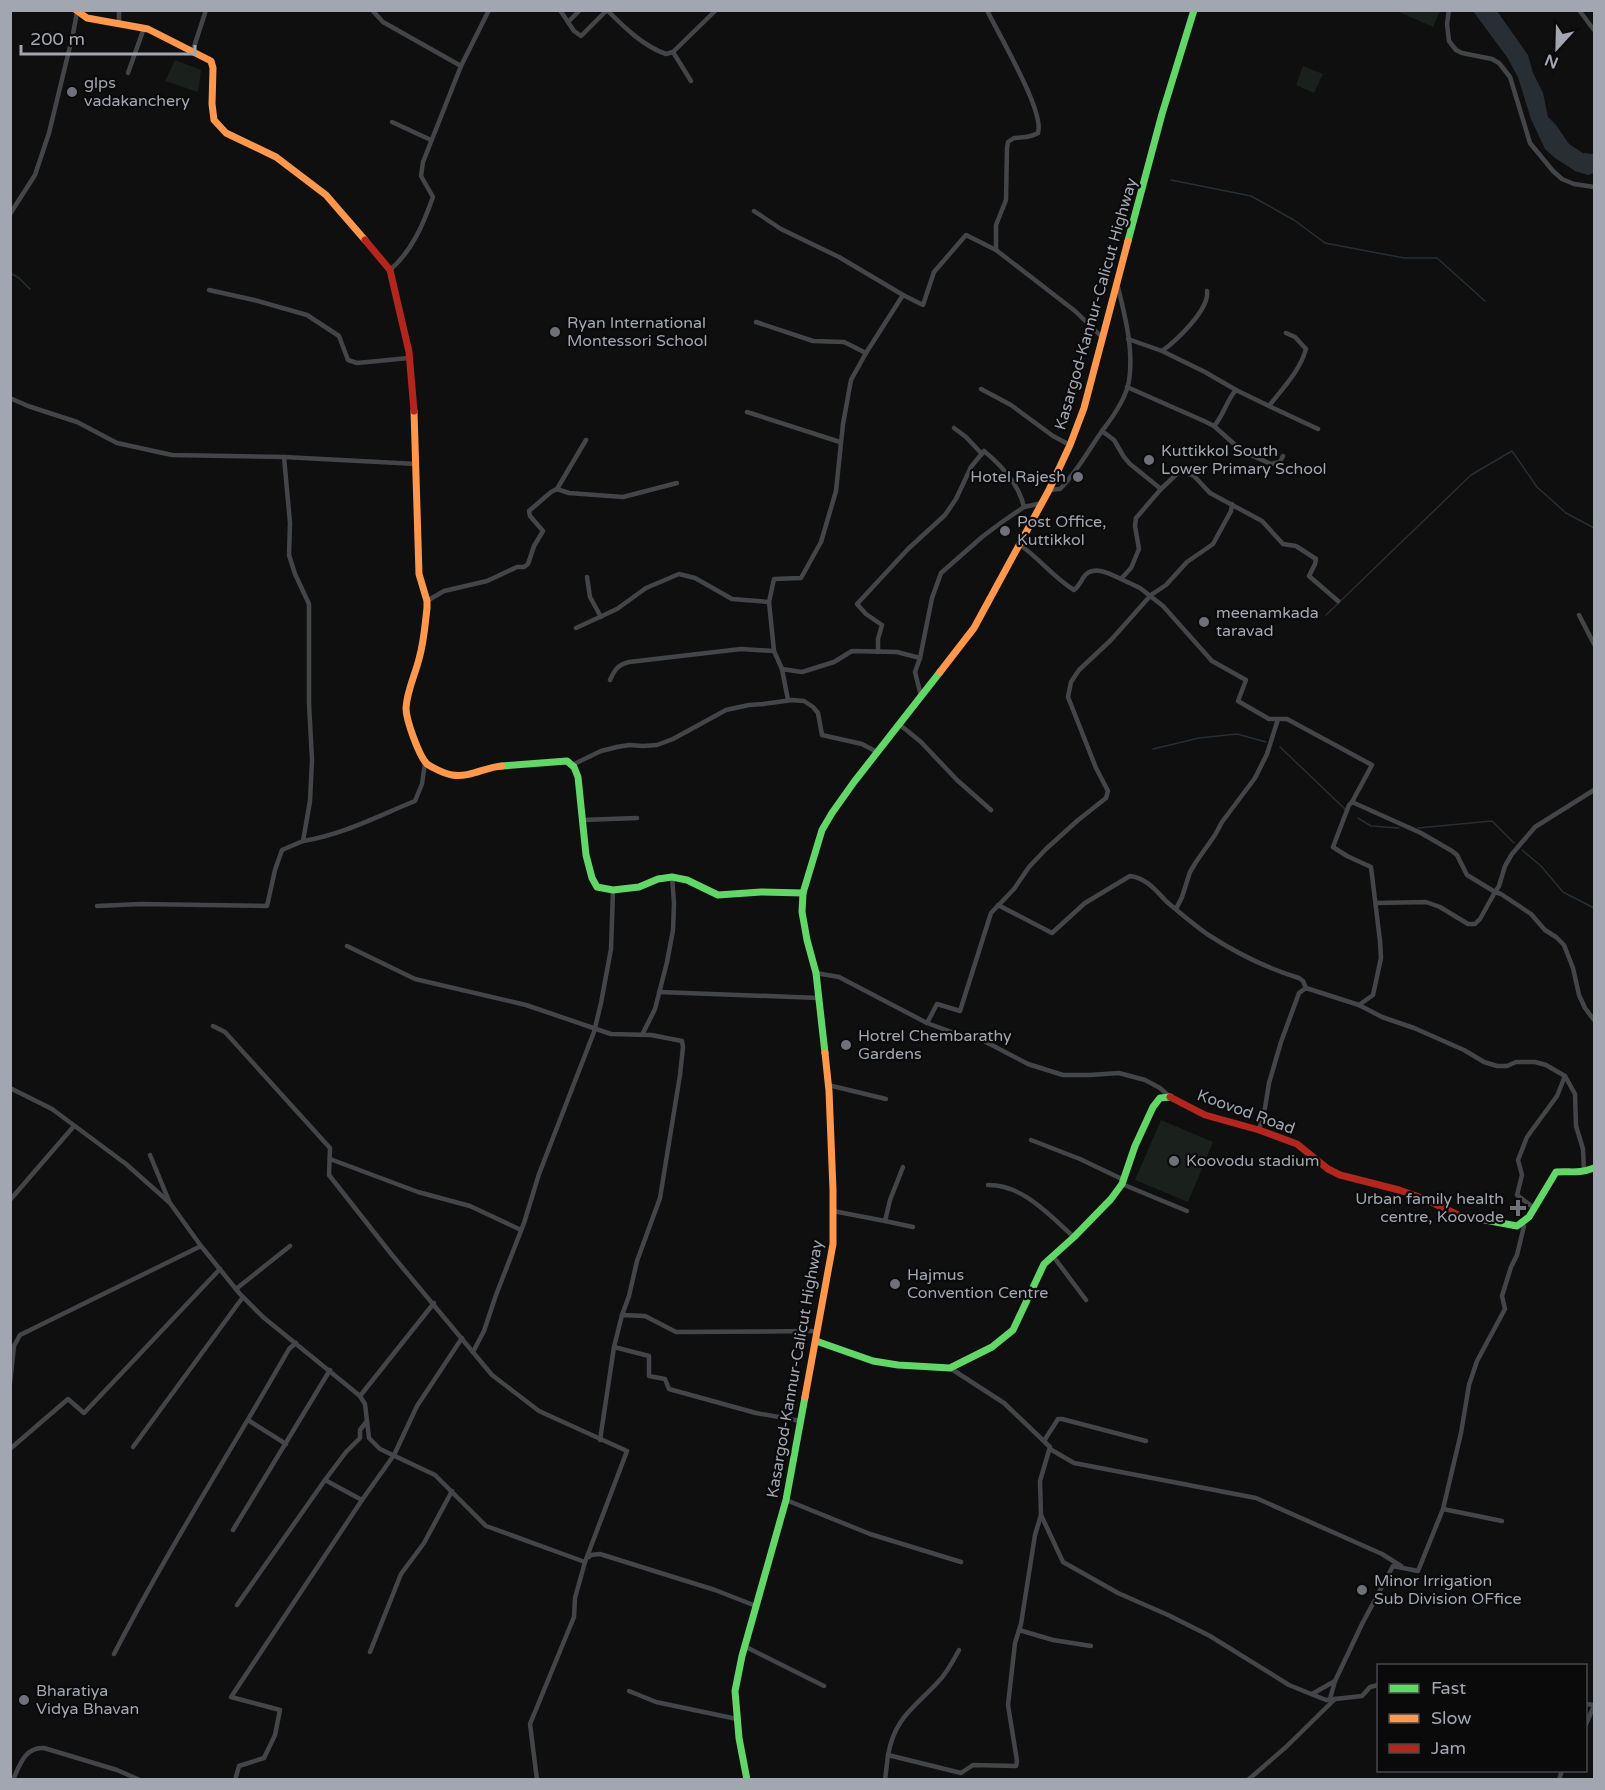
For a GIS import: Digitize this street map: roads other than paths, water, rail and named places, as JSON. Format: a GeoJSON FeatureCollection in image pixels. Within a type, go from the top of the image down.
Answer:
{"type":"FeatureCollection","features":[{"type":"Feature","properties":{"kind":"main road","name":"Kasargod-Kannur-Calicut Highway"},"geometry":{"type":"LineString","coordinates":[[747,1779],[740,1747],[735,1691],[744,1646],[786,1500],[833,1244],[828,1084],[816,973],[802,912],[803,893],[822,830],[842,798],[974,628],[1049,490],[1070,446],[1084,408],[1162,114],[1194,10]]}},
{"type":"Feature","properties":{"kind":"main road"},"geometry":{"type":"LineString","coordinates":[[76,11],[87,18],[144,28],[175,41],[192,53],[211,61],[214,120],[225,133],[276,157],[326,195],[390,270],[410,358],[416,428],[419,574],[427,601],[420,657],[406,708],[412,735],[426,763],[449,775],[459,776],[497,766],[567,761],[575,768],[592,879],[597,887],[613,890],[639,887],[658,879],[672,877],[687,880],[718,895],[761,892],[803,893]]}},
{"type":"Feature","properties":{"kind":"main road"},"geometry":{"type":"LineString","coordinates":[[816,1341],[855,1356],[873,1360],[898,1365],[950,1368],[992,1347],[1013,1330],[1044,1264],[1111,1199],[1123,1182],[1135,1146],[1153,1107],[1160,1098],[1169,1096]]}},
{"type":"Feature","properties":{"kind":"main road","name":"Koovod Road"},"geometry":{"type":"LineString","coordinates":[[1169,1096],[1205,1115],[1259,1130],[1297,1144],[1328,1169],[1340,1175],[1399,1190],[1425,1199],[1460,1216],[1517,1227],[1521,1224]]}},
{"type":"Feature","properties":{"kind":"main road"},"geometry":{"type":"LineString","coordinates":[[1521,1224],[1534,1208],[1556,1172],[1580,1173],[1594,1168]]}},
{"type":"Feature","properties":{"kind":"street"},"geometry":{"type":"LineString","coordinates":[[118,23],[119,10]]}},
{"type":"Feature","properties":{"kind":"street"},"geometry":{"type":"LineString","coordinates":[[192,53],[206,10]]}},
{"type":"Feature","properties":{"kind":"street"},"geometry":{"type":"LineString","coordinates":[[372,10],[383,22],[461,66]]}},
{"type":"Feature","properties":{"kind":"street"},"geometry":{"type":"LineString","coordinates":[[390,270],[402,259],[424,224],[433,197],[421,176],[423,162],[461,66],[489,10]]}},
{"type":"Feature","properties":{"kind":"street"},"geometry":{"type":"LineString","coordinates":[[560,10],[574,31],[581,36],[607,10],[635,36],[666,54],[673,52],[716,10]]}},
{"type":"Feature","properties":{"kind":"street"},"geometry":{"type":"LineString","coordinates":[[568,22],[580,10]]}},
{"type":"Feature","properties":{"kind":"street"},"geometry":{"type":"LineString","coordinates":[[987,10],[1021,77],[1039,127],[1038,133],[1033,136],[1014,138],[1008,142],[1005,157],[1008,177],[1006,200],[996,225],[996,250]]}},
{"type":"Feature","properties":{"kind":"street"},"geometry":{"type":"LineString","coordinates":[[1449,10],[1447,24],[1449,41],[1456,50],[1492,58],[1510,77],[1530,144],[1562,179],[1574,184],[1594,186]]}},
{"type":"Feature","properties":{"kind":"street"},"geometry":{"type":"LineString","coordinates":[[1579,10],[1594,30]]}},
{"type":"Feature","properties":{"kind":"street"},"geometry":{"type":"LineString","coordinates":[[10,214],[35,176],[73,34],[76,11]]}},
{"type":"Feature","properties":{"kind":"street"},"geometry":{"type":"LineString","coordinates":[[128,73],[144,28]]}},
{"type":"Feature","properties":{"kind":"street"},"geometry":{"type":"LineString","coordinates":[[673,52],[691,81]]}},
{"type":"Feature","properties":{"kind":"street"},"geometry":{"type":"LineString","coordinates":[[392,122],[431,140]]}},
{"type":"Feature","properties":{"kind":"street"},"geometry":{"type":"LineString","coordinates":[[754,211],[781,229],[839,258],[923,305],[934,272],[966,235],[996,250],[1075,311],[1103,338]]}},
{"type":"Feature","properties":{"kind":"street"},"geometry":{"type":"LineString","coordinates":[[1049,490],[1060,489],[1072,477],[1115,412],[1127,387],[1130,359],[1117,284]]}},
{"type":"Feature","properties":{"kind":"street"},"geometry":{"type":"LineString","coordinates":[[209,290],[307,315],[339,336],[348,360],[357,363],[410,358]]}},
{"type":"Feature","properties":{"kind":"street"},"geometry":{"type":"LineString","coordinates":[[1162,351],[1201,310],[1208,297],[1207,291]]}},
{"type":"Feature","properties":{"kind":"street"},"geometry":{"type":"LineString","coordinates":[[788,700],[782,669],[774,651],[769,602],[774,579],[801,578],[821,542],[836,491],[840,442],[851,380],[903,295]]}},
{"type":"Feature","properties":{"kind":"street"},"geometry":{"type":"LineString","coordinates":[[756,322],[813,341],[844,342],[866,353]]}},
{"type":"Feature","properties":{"kind":"street"},"geometry":{"type":"LineString","coordinates":[[1269,406],[1301,363],[1306,349],[1295,337],[1286,333]]}},
{"type":"Feature","properties":{"kind":"street"},"geometry":{"type":"LineString","coordinates":[[1128,339],[1162,351],[1318,429]]}},
{"type":"Feature","properties":{"kind":"street"},"geometry":{"type":"LineString","coordinates":[[1127,387],[1214,426],[1242,451],[1271,464],[1280,462],[1283,456]]}},
{"type":"Feature","properties":{"kind":"street"},"geometry":{"type":"LineString","coordinates":[[981,389],[1011,405],[1070,446]]}},
{"type":"Feature","properties":{"kind":"street"},"geometry":{"type":"LineString","coordinates":[[1214,426],[1221,419],[1236,390]]}},
{"type":"Feature","properties":{"kind":"street"},"geometry":{"type":"LineString","coordinates":[[10,398],[77,422],[117,442],[172,455],[284,457],[417,464]]}},
{"type":"Feature","properties":{"kind":"street"},"geometry":{"type":"LineString","coordinates":[[747,412],[840,442]]}},
{"type":"Feature","properties":{"kind":"street"},"geometry":{"type":"LineString","coordinates":[[954,428],[982,454]]}},
{"type":"Feature","properties":{"kind":"street"},"geometry":{"type":"LineString","coordinates":[[1102,431],[1114,440],[1130,464],[1161,489]]}},
{"type":"Feature","properties":{"kind":"street"},"geometry":{"type":"LineString","coordinates":[[529,511],[557,489],[586,440]]}},
{"type":"Feature","properties":{"kind":"street"},"geometry":{"type":"LineString","coordinates":[[878,652],[882,625],[857,604],[908,549],[945,515],[956,499],[971,467],[984,451],[990,455],[1018,489],[1024,507]]}},
{"type":"Feature","properties":{"kind":"street"},"geometry":{"type":"LineString","coordinates":[[284,457],[290,524],[289,555],[309,604],[309,703],[312,760],[310,801],[303,841]]}},
{"type":"Feature","properties":{"kind":"street"},"geometry":{"type":"LineString","coordinates":[[1121,579],[1131,568],[1139,549],[1136,518],[1180,471],[1194,476],[1210,493],[1262,521],[1283,544],[1296,546],[1316,559],[1309,576],[1338,601]]}},
{"type":"Feature","properties":{"kind":"street"},"geometry":{"type":"LineString","coordinates":[[557,489],[591,496],[623,497],[676,483]]}},
{"type":"Feature","properties":{"kind":"street"},"geometry":{"type":"LineString","coordinates":[[921,696],[915,672],[932,598],[941,573],[982,537],[1024,507],[1042,503]]}},
{"type":"Feature","properties":{"kind":"street"},"geometry":{"type":"LineString","coordinates":[[927,1023],[937,1004],[960,1011],[991,913],[1014,889],[1029,867],[1046,849],[1106,798],[1108,791],[1096,768],[1068,697],[1071,682],[1079,670],[1111,640],[1151,596],[1166,585],[1186,562],[1213,544],[1231,511],[1232,504]]}},
{"type":"Feature","properties":{"kind":"street"},"geometry":{"type":"LineString","coordinates":[[522,508],[529,511]]}},
{"type":"Feature","properties":{"kind":"street"},"geometry":{"type":"LineString","coordinates":[[427,601],[444,591],[487,581],[528,564],[534,546],[543,531],[530,516],[529,511]]}},
{"type":"Feature","properties":{"kind":"street"},"geometry":{"type":"LineString","coordinates":[[1019,544],[1074,591],[1084,577],[1095,570],[1140,588],[1163,606],[1212,661],[1246,680],[1238,701],[1269,719],[1287,719],[1372,765],[1352,802],[1348,805],[1333,847],[1371,867],[1381,958],[1373,995],[1359,1005]]}},
{"type":"Feature","properties":{"kind":"street"},"geometry":{"type":"LineString","coordinates":[[576,628],[616,609],[646,588],[679,574],[695,578],[732,599],[769,602]]}},
{"type":"Feature","properties":{"kind":"street"},"geometry":{"type":"LineString","coordinates":[[587,577],[590,597],[601,617]]}},
{"type":"Feature","properties":{"kind":"street"},"geometry":{"type":"LineString","coordinates":[[1579,615],[1594,644]]}},
{"type":"Feature","properties":{"kind":"street"},"geometry":{"type":"LineString","coordinates":[[610,680],[614,670],[620,664],[629,662],[741,649],[774,651]]}},
{"type":"Feature","properties":{"kind":"street"},"geometry":{"type":"LineString","coordinates":[[782,669],[802,672],[834,662],[852,651],[897,652],[920,658]]}},
{"type":"Feature","properties":{"kind":"street"},"geometry":{"type":"LineString","coordinates":[[572,765],[601,751],[617,747],[657,745],[673,740],[726,710],[739,706],[788,700],[804,702],[813,707],[818,713],[822,735],[862,744],[878,753]]}},
{"type":"Feature","properties":{"kind":"street"},"geometry":{"type":"LineString","coordinates":[[1176,909],[1196,862],[1255,778],[1267,754],[1278,719]]}},
{"type":"Feature","properties":{"kind":"street"},"geometry":{"type":"LineString","coordinates":[[899,724],[992,810]]}},
{"type":"Feature","properties":{"kind":"street"},"geometry":{"type":"LineString","coordinates":[[97,906],[141,904],[267,906],[282,850],[303,841],[352,828],[415,801],[422,784],[426,763]]}},
{"type":"Feature","properties":{"kind":"street"},"geometry":{"type":"LineString","coordinates":[[1376,903],[1426,903],[1440,907],[1468,924],[1475,924],[1499,886],[1512,854],[1535,826],[1594,790]]}},
{"type":"Feature","properties":{"kind":"street"},"geometry":{"type":"LineString","coordinates":[[1352,802],[1452,851],[1457,855],[1467,875],[1531,914],[1545,930],[1564,945],[1573,968],[1578,995],[1594,1020]]}},
{"type":"Feature","properties":{"kind":"street"},"geometry":{"type":"LineString","coordinates":[[582,820],[638,818]]}},
{"type":"Feature","properties":{"kind":"street"},"geometry":{"type":"LineString","coordinates":[[998,905],[1052,933],[1085,903],[1130,876],[1138,877],[1214,938],[1253,961],[1299,978],[1306,988],[1359,1005],[1382,1017],[1449,1043],[1475,1055],[1484,1062],[1497,1066],[1507,1066],[1516,1062],[1535,1062],[1546,1065],[1565,1076],[1575,1094],[1576,1126],[1583,1149],[1584,1171]]}},
{"type":"Feature","properties":{"kind":"street"},"geometry":{"type":"LineString","coordinates":[[642,1035],[655,1009],[667,962],[673,930],[672,877]]}},
{"type":"Feature","properties":{"kind":"street"},"geometry":{"type":"LineString","coordinates":[[473,1352],[484,1331],[539,1174],[594,1029],[611,949],[613,890]]}},
{"type":"Feature","properties":{"kind":"street"},"geometry":{"type":"LineString","coordinates":[[347,946],[415,979],[526,1005],[611,1034],[651,1035],[682,1041],[683,1047],[660,1198],[638,1261],[614,1347],[600,1440]]}},
{"type":"Feature","properties":{"kind":"street"},"geometry":{"type":"LineString","coordinates":[[816,973],[839,977],[927,1023],[984,1041],[1028,1064],[1063,1075],[1090,1076],[1119,1073],[1145,1080],[1169,1096]]}},
{"type":"Feature","properties":{"kind":"street"},"geometry":{"type":"LineString","coordinates":[[1259,1130],[1281,1042],[1299,993],[1306,988]]}},
{"type":"Feature","properties":{"kind":"street"},"geometry":{"type":"LineString","coordinates":[[659,992],[819,998]]}},
{"type":"Feature","properties":{"kind":"street"},"geometry":{"type":"LineString","coordinates":[[213,1026],[225,1032],[330,1148],[329,1175],[392,1255],[492,1374],[539,1411],[627,1451],[585,1562],[575,1598],[574,1617],[530,1724],[537,1779]]}},
{"type":"Feature","properties":{"kind":"street"},"geometry":{"type":"LineString","coordinates":[[1534,1208],[1517,1195],[1522,1175],[1518,1160],[1527,1137],[1557,1095],[1565,1076]]}},
{"type":"Feature","properties":{"kind":"street"},"geometry":{"type":"LineString","coordinates":[[828,1084],[886,1099]]}},
{"type":"Feature","properties":{"kind":"street"},"geometry":{"type":"LineString","coordinates":[[10,1088],[52,1109],[126,1164],[170,1203],[201,1246],[243,1297],[263,1317],[360,1396],[365,1404],[369,1438],[380,1449],[435,1475],[486,1526],[585,1562]]}},
{"type":"Feature","properties":{"kind":"street"},"geometry":{"type":"LineString","coordinates":[[10,1200],[74,1126]]}},
{"type":"Feature","properties":{"kind":"street"},"geometry":{"type":"LineString","coordinates":[[1031,1140],[1080,1159],[1123,1182],[1187,1211]]}},
{"type":"Feature","properties":{"kind":"street"},"geometry":{"type":"LineString","coordinates":[[150,1155],[170,1203]]}},
{"type":"Feature","properties":{"kind":"street"},"geometry":{"type":"LineString","coordinates":[[330,1159],[418,1192],[470,1206],[521,1230]]}},
{"type":"Feature","properties":{"kind":"street"},"geometry":{"type":"LineString","coordinates":[[885,1221],[890,1200],[903,1167]]}},
{"type":"Feature","properties":{"kind":"street"},"geometry":{"type":"LineString","coordinates":[[988,1185],[1000,1185],[1031,1200],[1074,1237]]}},
{"type":"Feature","properties":{"kind":"street"},"geometry":{"type":"LineString","coordinates":[[833,1211],[913,1227]]}},
{"type":"Feature","properties":{"kind":"street"},"geometry":{"type":"LineString","coordinates":[[1248,1779],[1286,1747],[1333,1699],[1335,1681],[1393,1566],[1418,1571],[1443,1509],[1461,1433],[1469,1385],[1477,1361],[1505,1309],[1502,1296],[1517,1255],[1524,1226],[1521,1224]]}},
{"type":"Feature","properties":{"kind":"street"},"geometry":{"type":"LineString","coordinates":[[10,1383],[14,1346],[20,1335],[201,1246]]}},
{"type":"Feature","properties":{"kind":"street"},"geometry":{"type":"LineString","coordinates":[[236,1289],[290,1246]]}},
{"type":"Feature","properties":{"kind":"street"},"geometry":{"type":"LineString","coordinates":[[1053,1256],[1086,1300]]}},
{"type":"Feature","properties":{"kind":"street"},"geometry":{"type":"LineString","coordinates":[[10,1449],[68,1399],[84,1413],[220,1269]]}},
{"type":"Feature","properties":{"kind":"street"},"geometry":{"type":"LineString","coordinates":[[133,1447],[243,1297]]}},
{"type":"Feature","properties":{"kind":"street"},"geometry":{"type":"LineString","coordinates":[[360,1396],[434,1303]]}},
{"type":"Feature","properties":{"kind":"street"},"geometry":{"type":"LineString","coordinates":[[622,1315],[645,1316],[676,1332],[818,1331]]}},
{"type":"Feature","properties":{"kind":"street"},"geometry":{"type":"LineString","coordinates":[[236,1779],[239,1766],[264,1758],[275,1735],[280,1710],[231,1697],[394,1455],[417,1406],[462,1338]]}},
{"type":"Feature","properties":{"kind":"street"},"geometry":{"type":"LineString","coordinates":[[114,1654],[211,1479],[289,1349],[296,1343]]}},
{"type":"Feature","properties":{"kind":"street"},"geometry":{"type":"LineString","coordinates":[[614,1347],[649,1356],[649,1376],[665,1379],[669,1389],[756,1413],[801,1421]]}},
{"type":"Feature","properties":{"kind":"street"},"geometry":{"type":"LineString","coordinates":[[950,1368],[1004,1403],[1050,1449],[1074,1463],[1256,1498],[1382,1554],[1403,1567]]}},
{"type":"Feature","properties":{"kind":"street"},"geometry":{"type":"LineString","coordinates":[[233,1530],[330,1370]]}},
{"type":"Feature","properties":{"kind":"street"},"geometry":{"type":"LineString","coordinates":[[1044,1441],[1058,1419],[1146,1441]]}},
{"type":"Feature","properties":{"kind":"street"},"geometry":{"type":"LineString","coordinates":[[248,1420],[286,1444]]}},
{"type":"Feature","properties":{"kind":"street"},"geometry":{"type":"LineString","coordinates":[[237,1605],[325,1480],[360,1438],[360,1430],[367,1421]]}},
{"type":"Feature","properties":{"kind":"street"},"geometry":{"type":"LineString","coordinates":[[888,1755],[961,1773],[974,1765],[1016,1766],[1008,1705],[1015,1643],[1027,1591],[1035,1535],[1041,1515],[1040,1481],[1050,1449]]}},
{"type":"Feature","properties":{"kind":"street"},"geometry":{"type":"LineString","coordinates":[[325,1480],[362,1500]]}},
{"type":"Feature","properties":{"kind":"street"},"geometry":{"type":"LineString","coordinates":[[370,1652],[401,1574],[424,1543],[452,1491]]}},
{"type":"Feature","properties":{"kind":"street"},"geometry":{"type":"LineString","coordinates":[[786,1500],[870,1534],[961,1562]]}},
{"type":"Feature","properties":{"kind":"street"},"geometry":{"type":"LineString","coordinates":[[1443,1509],[1502,1521]]}},
{"type":"Feature","properties":{"kind":"street"},"geometry":{"type":"LineString","coordinates":[[1041,1515],[1063,1562],[1118,1593],[1210,1636],[1289,1685],[1326,1700],[1362,1696],[1370,1687],[1377,1685]]}},
{"type":"Feature","properties":{"kind":"street"},"geometry":{"type":"LineString","coordinates":[[585,1562],[591,1554],[600,1554],[715,1590],[756,1606]]}},
{"type":"Feature","properties":{"kind":"street"},"geometry":{"type":"LineString","coordinates":[[1019,1630],[1053,1640],[1091,1646]]}},
{"type":"Feature","properties":{"kind":"street"},"geometry":{"type":"LineString","coordinates":[[744,1646],[824,1686]]}},
{"type":"Feature","properties":{"kind":"street"},"geometry":{"type":"LineString","coordinates":[[885,1779],[893,1734],[901,1720],[940,1681],[959,1650]]}},
{"type":"Feature","properties":{"kind":"street"},"geometry":{"type":"LineString","coordinates":[[1311,1694],[1335,1681]]}},
{"type":"Feature","properties":{"kind":"street"},"geometry":{"type":"LineString","coordinates":[[629,1691],[656,1702],[738,1719]]}},
{"type":"Feature","properties":{"kind":"street"},"geometry":{"type":"LineString","coordinates":[[1587,1722],[1594,1706]]}},
{"type":"Feature","properties":{"kind":"street"},"geometry":{"type":"LineString","coordinates":[[13,1779],[28,1751],[36,1747],[117,1770],[140,1779]]}},
{"type":"Feature","properties":{"kind":"waterway"},"geometry":{"type":"LineString","coordinates":[[1171,180],[1251,196],[1294,220],[1325,243],[1404,258],[1437,258],[1485,301]]}},
{"type":"Feature","properties":{"kind":"waterway"},"geometry":{"type":"LineString","coordinates":[[10,273],[30,289]]}},
{"type":"Feature","properties":{"kind":"waterway"},"geometry":{"type":"LineString","coordinates":[[1326,615],[1471,475],[1512,451],[1537,487],[1566,513],[1594,528]]}},
{"type":"Feature","properties":{"kind":"waterway"},"geometry":{"type":"LineString","coordinates":[[1153,749],[1199,738],[1237,734],[1266,742]]}},
{"type":"Feature","properties":{"kind":"waterway"},"geometry":{"type":"LineString","coordinates":[[1280,747],[1345,809]]}},
{"type":"Feature","properties":{"kind":"waterway"},"geometry":{"type":"LineString","coordinates":[[1358,818],[1371,826],[1399,828]]}},
{"type":"Feature","properties":{"kind":"waterway"},"geometry":{"type":"LineString","coordinates":[[1418,828],[1492,821],[1514,843]]}},
{"type":"Feature","properties":{"kind":"waterway"},"geometry":{"type":"LineString","coordinates":[[1522,850],[1541,866],[1563,892],[1594,908]]}},
{"type":"Feature","properties":{"kind":"place","name":"glps vadakanchery"},"geometry":{"type":"Point","coordinates":[72,92]}},
{"type":"Feature","properties":{"kind":"place","name":"Ryan International Montessori School"},"geometry":{"type":"Point","coordinates":[555,332]}},
{"type":"Feature","properties":{"kind":"place","name":"Kuttikkol South Lower Primary School"},"geometry":{"type":"Point","coordinates":[1149,460]}},
{"type":"Feature","properties":{"kind":"place","name":"Hotel Rajesh"},"geometry":{"type":"Point","coordinates":[1078,477]}},
{"type":"Feature","properties":{"kind":"place","name":"Post Office, Kuttikkol"},"geometry":{"type":"Point","coordinates":[1005,531]}},
{"type":"Feature","properties":{"kind":"place","name":"meenamkada taravad"},"geometry":{"type":"Point","coordinates":[1204,622]}},
{"type":"Feature","properties":{"kind":"place","name":"Hotrel Chembarathy Gardens"},"geometry":{"type":"Point","coordinates":[846,1045]}},
{"type":"Feature","properties":{"kind":"place","name":"Koovodu stadium"},"geometry":{"type":"Point","coordinates":[1174,1161]}},
{"type":"Feature","properties":{"kind":"place","name":"Urban family health centre, Koovode"},"geometry":{"type":"Point","coordinates":[1518,1208]}},
{"type":"Feature","properties":{"kind":"place","name":"Hajmus Convention Centre"},"geometry":{"type":"Point","coordinates":[895,1284]}},
{"type":"Feature","properties":{"kind":"place","name":"Minor Irrigation Sub Division OFfice"},"geometry":{"type":"Point","coordinates":[1362,1590]}},
{"type":"Feature","properties":{"kind":"place","name":"Bharatiya Vidya Bhavan"},"geometry":{"type":"Point","coordinates":[24,1700]}}]}
